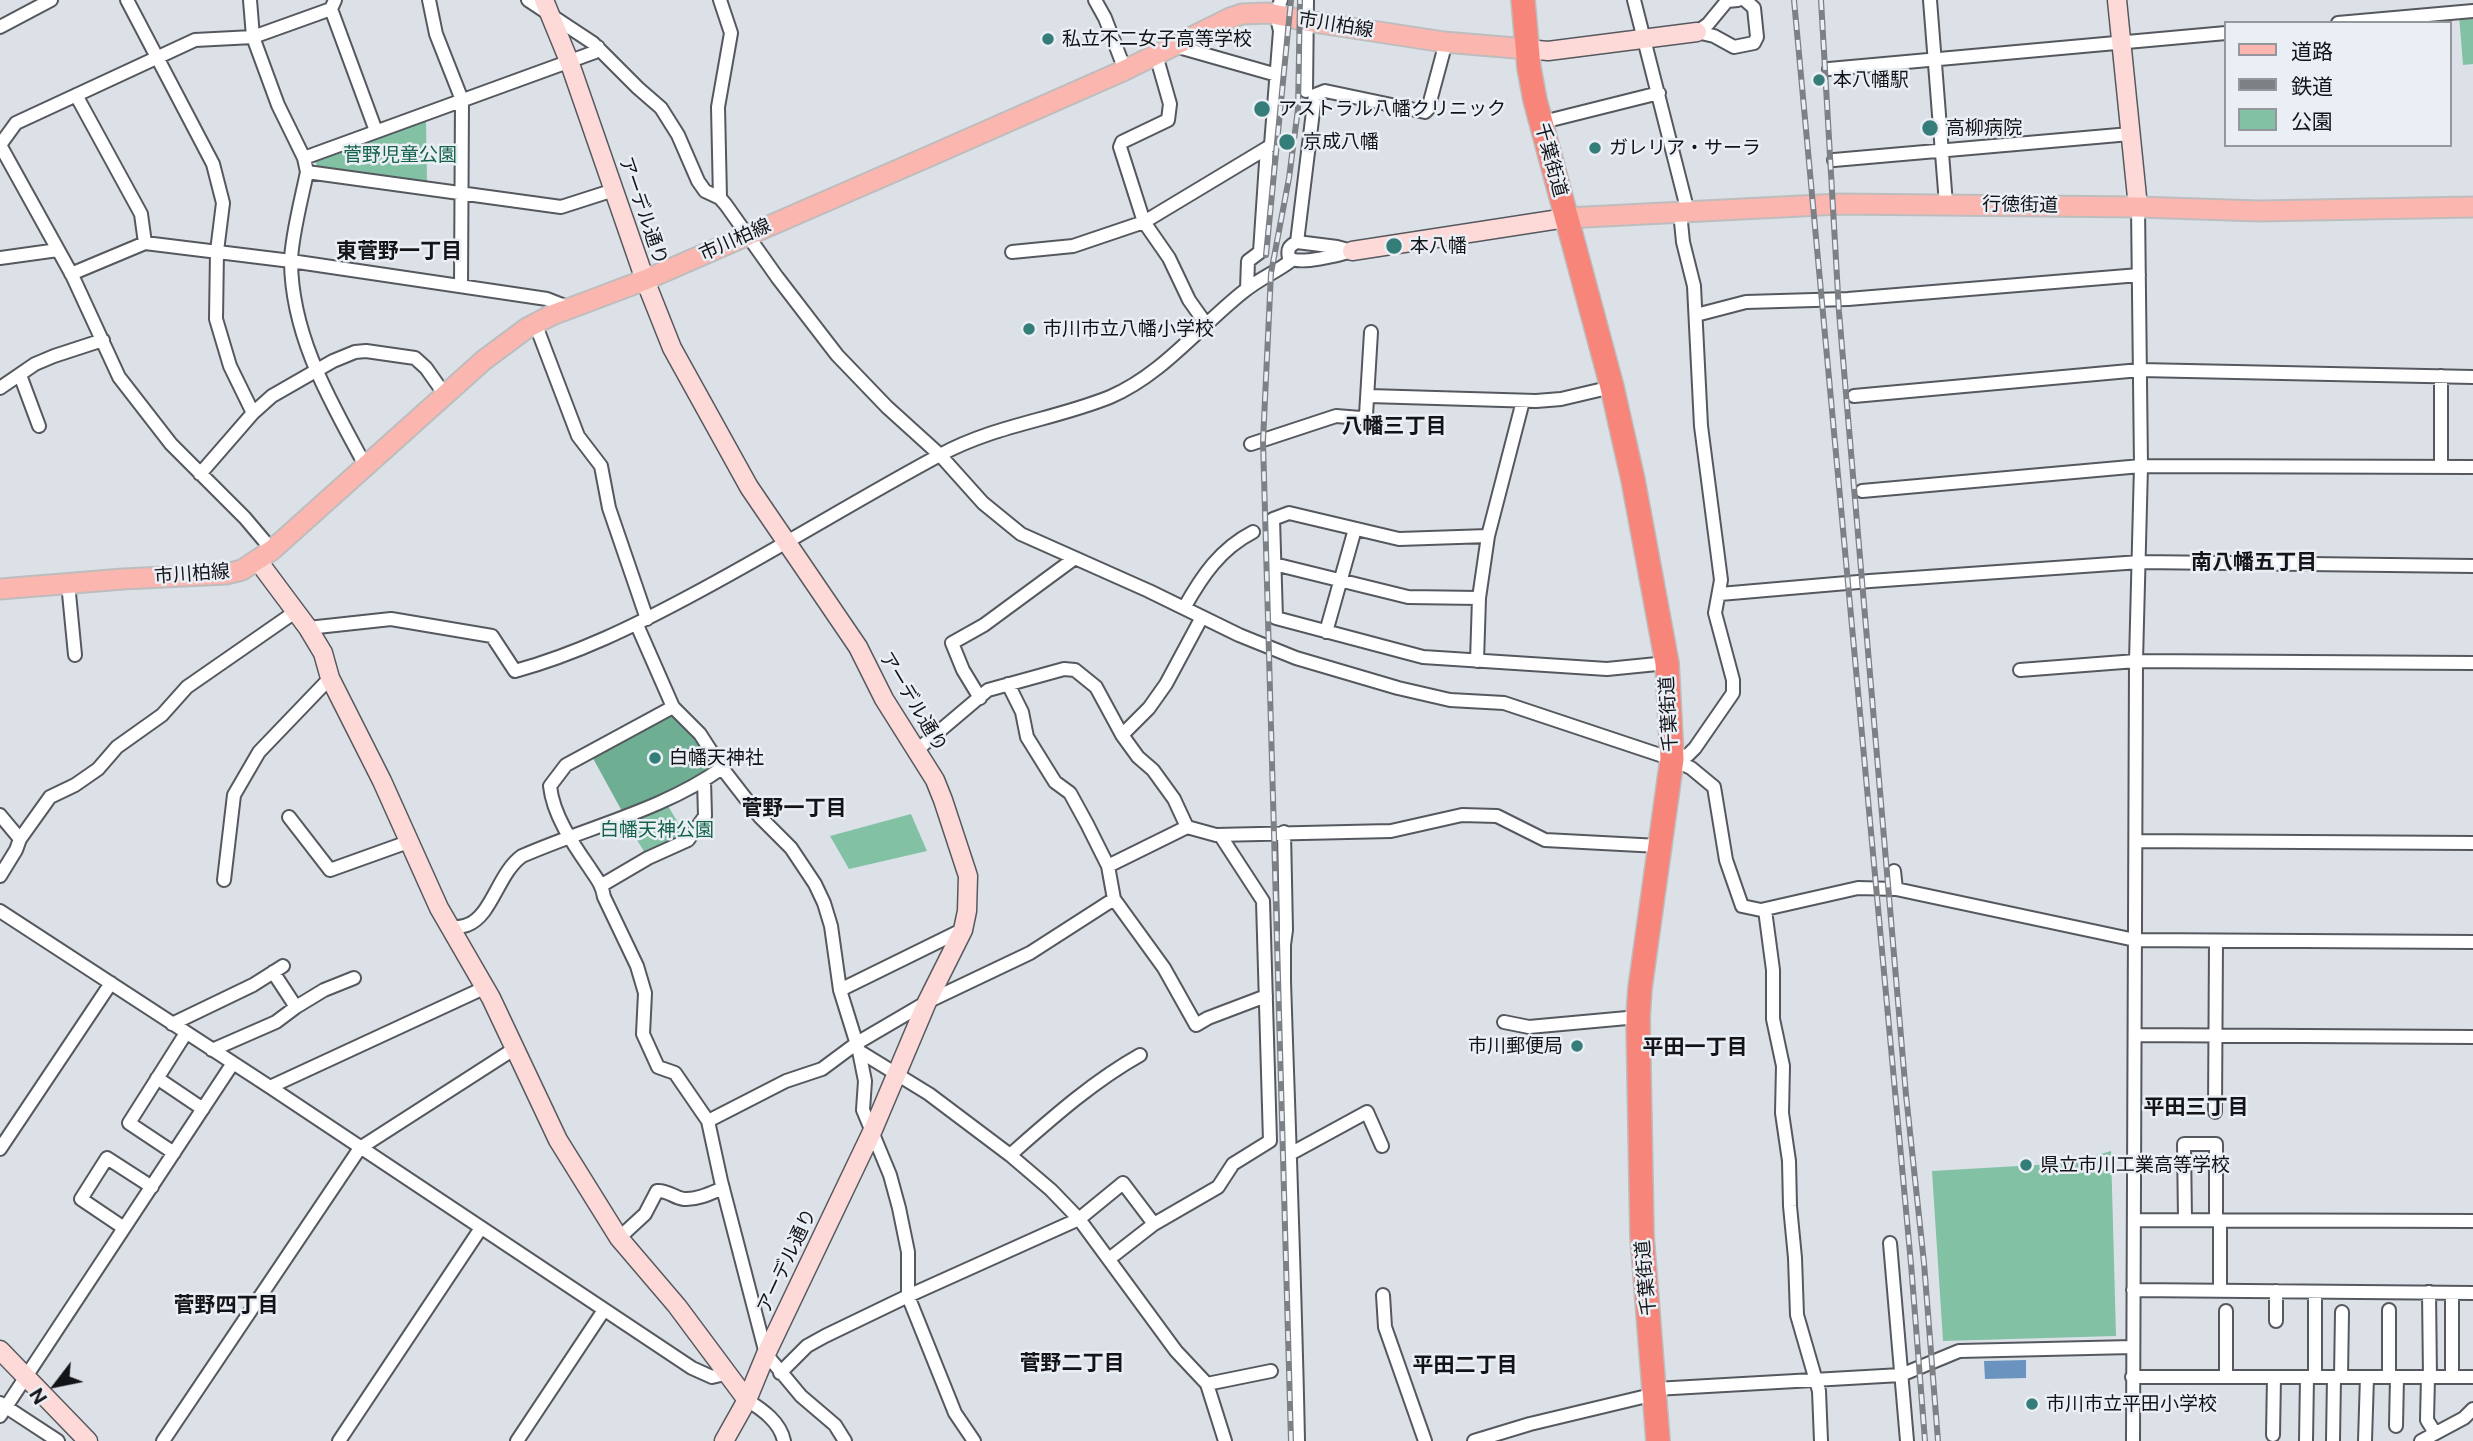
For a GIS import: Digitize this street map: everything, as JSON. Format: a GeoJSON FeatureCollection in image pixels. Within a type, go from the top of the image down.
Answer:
{"type":"FeatureCollection","features":[{"type":"Feature","properties":{"kind":"highway","name":"千葉街道"},"geometry":{"type":"LineString","coordinates":[[1523,0],[1535,100],[1612,387],[1633,480],[1667,663],[1672,759],[1638,1017],[1642,1236],[1658,1441]]}},
{"type":"Feature","properties":{"kind":"main road","name":"市川柏線"},"geometry":{"type":"LineString","coordinates":[[0,589],[226,574],[243,570],[265,556],[484,360],[540,321],[645,280],[1125,70],[1242,14],[1278,7],[1307,21],[1446,42],[1527,49]]}},
{"type":"Feature","properties":{"kind":"main road","name":"行徳街道"},"geometry":{"type":"LineString","coordinates":[[1566,218],[1840,204],[2259,211],[2473,207]]}},
{"type":"Feature","properties":{"kind":"street"},"geometry":{"type":"LineString","coordinates":[[0,27],[51,0]]}},
{"type":"Feature","properties":{"kind":"street"},"geometry":{"type":"LineString","coordinates":[[127,0],[213,164],[223,203],[217,251],[216,319],[230,366],[253,413]]}},
{"type":"Feature","properties":{"kind":"street"},"geometry":{"type":"LineString","coordinates":[[250,0],[253,37],[278,105],[304,158],[307,172],[291,261],[298,322],[315,371],[366,467]]}},
{"type":"Feature","properties":{"kind":"street"},"geometry":{"type":"LineString","coordinates":[[429,0],[436,34],[462,100],[461,286]]}},
{"type":"Feature","properties":{"kind":"street"},"geometry":{"type":"LineString","coordinates":[[528,0],[548,8],[598,47],[661,108],[678,135],[705,191],[720,198],[838,355],[887,407],[940,455],[983,503],[1021,534],[1264,645],[1309,662],[1450,700],[1504,703],[1672,759],[1691,768],[1714,787],[1726,860],[1742,906],[1765,910],[1858,888],[1896,889],[2135,940],[2473,942]]}},
{"type":"Feature","properties":{"kind":"street"},"geometry":{"type":"LineString","coordinates":[[720,0],[731,33],[718,107],[720,198]]}},
{"type":"Feature","properties":{"kind":"street"},"geometry":{"type":"LineString","coordinates":[[1095,0],[1105,18],[1125,70]]}},
{"type":"Feature","properties":{"kind":"street"},"geometry":{"type":"LineString","coordinates":[[1307,0],[1307,91]]}},
{"type":"Feature","properties":{"kind":"street"},"geometry":{"type":"LineString","coordinates":[[1634,0],[1659,93],[1684,212],[1683,242],[1694,286],[1701,426],[1721,580],[1715,613],[1733,680],[1733,693],[1695,748],[1688,755],[1672,759]]}},
{"type":"Feature","properties":{"kind":"street"},"geometry":{"type":"LineString","coordinates":[[1697,32],[1709,24],[1727,1],[1738,0]]}},
{"type":"Feature","properties":{"kind":"street"},"geometry":{"type":"LineString","coordinates":[[1527,49],[1548,51],[1697,32],[1714,36],[1734,47],[1754,43],[1757,37],[1754,8],[1745,0]]}},
{"type":"Feature","properties":{"kind":"street"},"geometry":{"type":"LineString","coordinates":[[1930,0],[1947,204]]}},
{"type":"Feature","properties":{"kind":"street"},"geometry":{"type":"LineString","coordinates":[[2117,0],[2137,207],[2139,275],[2141,466],[2136,661],[2133,1441]]}},
{"type":"Feature","properties":{"kind":"street"},"geometry":{"type":"LineString","coordinates":[[376,131],[333,5],[253,37],[194,40],[16,123],[0,145],[71,274],[119,377],[166,437],[245,517],[295,612],[323,653],[330,678],[382,781],[408,842],[450,928],[484,988],[558,1140],[619,1238],[677,1306],[747,1401],[766,1412],[783,1434],[784,1441]]}},
{"type":"Feature","properties":{"kind":"street"},"geometry":{"type":"LineString","coordinates":[[1012,252],[1073,246],[1143,222],[1267,149],[1271,145],[1277,75],[1280,31],[1278,7]]}},
{"type":"Feature","properties":{"kind":"street","name":"アーデル通り"},"geometry":{"type":"LineString","coordinates":[[548,8],[664,329],[749,487],[858,647],[884,699],[917,750],[943,800],[968,876],[967,911],[963,930],[927,1002],[872,1132],[766,1354],[747,1401],[724,1441]]}},
{"type":"Feature","properties":{"kind":"street"},"geometry":{"type":"LineString","coordinates":[[2360,21],[2473,11]]}},
{"type":"Feature","properties":{"kind":"street"},"geometry":{"type":"LineString","coordinates":[[1829,69],[2224,33]]}},
{"type":"Feature","properties":{"kind":"street"},"geometry":{"type":"LineString","coordinates":[[1297,242],[1315,95],[1325,91],[1425,112],[1446,42]]}},
{"type":"Feature","properties":{"kind":"street"},"geometry":{"type":"LineString","coordinates":[[1175,46],[1277,75]]}},
{"type":"Feature","properties":{"kind":"street"},"geometry":{"type":"LineString","coordinates":[[304,158],[595,52],[598,47]]}},
{"type":"Feature","properties":{"kind":"street"},"geometry":{"type":"LineString","coordinates":[[1156,55],[1170,104],[1168,120],[1122,142],[1120,147],[1143,222],[1169,258],[1189,300],[1206,324]]}},
{"type":"Feature","properties":{"kind":"street"},"geometry":{"type":"LineString","coordinates":[[1551,120],[1659,93]]}},
{"type":"Feature","properties":{"kind":"street"},"geometry":{"type":"LineString","coordinates":[[76,95],[141,214],[145,243]]}},
{"type":"Feature","properties":{"kind":"street"},"geometry":{"type":"LineString","coordinates":[[1834,160],[2130,134]]}},
{"type":"Feature","properties":{"kind":"street"},"geometry":{"type":"LineString","coordinates":[[1247,289],[1248,261],[1260,252],[1267,149]]}},
{"type":"Feature","properties":{"kind":"street"},"geometry":{"type":"LineString","coordinates":[[307,172],[561,207],[614,190]]}},
{"type":"Feature","properties":{"kind":"street"},"geometry":{"type":"LineString","coordinates":[[308,628],[391,619],[492,636],[515,671],[553,660],[642,622],[974,438],[1111,396],[1136,383],[1247,289],[1292,260],[1338,256],[1352,251],[1566,218]]}},
{"type":"Feature","properties":{"kind":"street"},"geometry":{"type":"LineString","coordinates":[[1292,260],[1289,248],[1297,242],[1352,251]]}},
{"type":"Feature","properties":{"kind":"street"},"geometry":{"type":"LineString","coordinates":[[71,274],[145,243],[461,286],[538,298],[570,308]]}},
{"type":"Feature","properties":{"kind":"street"},"geometry":{"type":"LineString","coordinates":[[0,258],[58,250]]}},
{"type":"Feature","properties":{"kind":"street"},"geometry":{"type":"LineString","coordinates":[[1696,315],[1746,302],[1849,299],[2139,275]]}},
{"type":"Feature","properties":{"kind":"street"},"geometry":{"type":"LineString","coordinates":[[538,298],[540,321],[578,436],[601,466],[609,508],[642,622],[673,706],[702,736],[722,768],[760,817],[790,848],[815,884],[824,903],[831,926],[840,990],[858,1047],[865,1081],[863,1110],[890,1175],[899,1208],[908,1252],[908,1296],[955,1413],[974,1441]]}},
{"type":"Feature","properties":{"kind":"street"},"geometry":{"type":"LineString","coordinates":[[1251,444],[1336,416],[1361,418],[1366,415],[1371,332]]}},
{"type":"Feature","properties":{"kind":"street"},"geometry":{"type":"LineString","coordinates":[[0,388],[54,356],[103,340]]}},
{"type":"Feature","properties":{"kind":"street"},"geometry":{"type":"LineString","coordinates":[[200,474],[253,413],[286,386],[333,361],[366,351],[415,358],[426,368],[445,395]]}},
{"type":"Feature","properties":{"kind":"street"},"geometry":{"type":"LineString","coordinates":[[1854,396],[2140,370],[2473,377]]}},
{"type":"Feature","properties":{"kind":"street"},"geometry":{"type":"LineString","coordinates":[[19,375],[39,426]]}},
{"type":"Feature","properties":{"kind":"street"},"geometry":{"type":"LineString","coordinates":[[2441,376],[2441,467]]}},
{"type":"Feature","properties":{"kind":"street"},"geometry":{"type":"LineString","coordinates":[[1369,396],[1523,401],[1561,399],[1612,387]]}},
{"type":"Feature","properties":{"kind":"street"},"geometry":{"type":"LineString","coordinates":[[1477,661],[1479,598],[1488,536],[1523,401]]}},
{"type":"Feature","properties":{"kind":"street"},"geometry":{"type":"LineString","coordinates":[[1862,491],[2141,466],[2473,467]]}},
{"type":"Feature","properties":{"kind":"street"},"geometry":{"type":"LineString","coordinates":[[1488,536],[1399,539],[1289,513],[1273,519],[1276,618],[1423,657],[1607,669],[1667,663]]}},
{"type":"Feature","properties":{"kind":"street"},"geometry":{"type":"LineString","coordinates":[[1326,632],[1355,528]]}},
{"type":"Feature","properties":{"kind":"street"},"geometry":{"type":"LineString","coordinates":[[1184,608],[1223,551],[1253,532]]}},
{"type":"Feature","properties":{"kind":"street"},"geometry":{"type":"LineString","coordinates":[[980,698],[963,670],[952,643],[984,625],[1075,558]]}},
{"type":"Feature","properties":{"kind":"street"},"geometry":{"type":"LineString","coordinates":[[1720,594],[2140,562],[2473,566]]}},
{"type":"Feature","properties":{"kind":"street"},"geometry":{"type":"LineString","coordinates":[[1274,564],[1408,597],[1479,598]]}},
{"type":"Feature","properties":{"kind":"street"},"geometry":{"type":"LineString","coordinates":[[68,583],[75,655]]}},
{"type":"Feature","properties":{"kind":"street"},"geometry":{"type":"LineString","coordinates":[[0,876],[20,839],[50,797],[98,769],[117,747],[162,715],[187,687],[295,612]]}},
{"type":"Feature","properties":{"kind":"street"},"geometry":{"type":"LineString","coordinates":[[1122,735],[1149,708],[1166,684],[1202,617]]}},
{"type":"Feature","properties":{"kind":"street"},"geometry":{"type":"LineString","coordinates":[[2020,670],[2136,661],[2473,663]]}},
{"type":"Feature","properties":{"kind":"street"},"geometry":{"type":"LineString","coordinates":[[917,750],[988,690],[1065,669],[1074,670],[1096,687],[1122,735],[1174,799],[1187,827]]}},
{"type":"Feature","properties":{"kind":"street"},"geometry":{"type":"LineString","coordinates":[[224,880],[234,795],[259,752],[330,678]]}},
{"type":"Feature","properties":{"kind":"street"},"geometry":{"type":"LineString","coordinates":[[1008,684],[1022,712],[1027,737],[1055,782],[1070,793],[1108,866],[1114,899],[1164,968],[1196,1024],[1266,996]]}},
{"type":"Feature","properties":{"kind":"street"},"geometry":{"type":"LineString","coordinates":[[673,706],[566,765],[550,786],[551,797],[569,836],[602,885],[604,897],[638,966],[645,993],[643,1034],[653,1056],[659,1067],[675,1073],[708,1121],[766,1354],[801,1396],[835,1425],[845,1441]]}},
{"type":"Feature","properties":{"kind":"street"},"geometry":{"type":"LineString","coordinates":[[450,928],[469,925],[486,911],[501,880],[522,856],[623,817],[704,780],[722,768]]}},
{"type":"Feature","properties":{"kind":"street"},"geometry":{"type":"LineString","coordinates":[[602,885],[648,858],[688,840],[705,816],[704,780]]}},
{"type":"Feature","properties":{"kind":"street"},"geometry":{"type":"LineString","coordinates":[[1108,866],[1187,827],[1220,835],[1391,831],[1462,815],[1497,816],[1545,840],[1659,846]]}},
{"type":"Feature","properties":{"kind":"street"},"geometry":{"type":"LineString","coordinates":[[0,816],[20,839]]}},
{"type":"Feature","properties":{"kind":"street"},"geometry":{"type":"LineString","coordinates":[[289,817],[330,870],[408,842]]}},
{"type":"Feature","properties":{"kind":"street"},"geometry":{"type":"LineString","coordinates":[[1284,832],[1284,945],[1298,1441]]}},
{"type":"Feature","properties":{"kind":"street"},"geometry":{"type":"LineString","coordinates":[[1109,1259],[1154,1224],[1218,1187],[1233,1164],[1270,1141],[1263,901],[1220,835]]}},
{"type":"Feature","properties":{"kind":"street"},"geometry":{"type":"LineString","coordinates":[[2136,841],[2473,843]]}},
{"type":"Feature","properties":{"kind":"street"},"geometry":{"type":"LineString","coordinates":[[1894,871],[1896,889]]}},
{"type":"Feature","properties":{"kind":"street"},"geometry":{"type":"LineString","coordinates":[[708,1121],[786,1081],[822,1069],[927,1002],[1030,953],[1114,899]]}},
{"type":"Feature","properties":{"kind":"street"},"geometry":{"type":"LineString","coordinates":[[1765,910],[1773,970],[1773,1019],[1783,1066],[1782,1113],[1789,1161],[1797,1315],[1817,1379],[1821,1441]]}},
{"type":"Feature","properties":{"kind":"street"},"geometry":{"type":"LineString","coordinates":[[0,911],[692,1368],[712,1377],[725,1374]]}},
{"type":"Feature","properties":{"kind":"street"},"geometry":{"type":"LineString","coordinates":[[840,990],[963,930]]}},
{"type":"Feature","properties":{"kind":"street"},"geometry":{"type":"LineString","coordinates":[[2215,1112],[2216,941]]}},
{"type":"Feature","properties":{"kind":"street"},"geometry":{"type":"LineString","coordinates":[[172,1024],[253,985],[278,969],[296,1007]]}},
{"type":"Feature","properties":{"kind":"street"},"geometry":{"type":"LineString","coordinates":[[212,1050],[276,1022],[324,990],[354,978]]}},
{"type":"Feature","properties":{"kind":"street"},"geometry":{"type":"LineString","coordinates":[[0,1149],[111,983]]}},
{"type":"Feature","properties":{"kind":"street"},"geometry":{"type":"LineString","coordinates":[[270,1087],[484,988]]}},
{"type":"Feature","properties":{"kind":"street"},"geometry":{"type":"LineString","coordinates":[[1504,1022],[1529,1027],[1638,1017]]}},
{"type":"Feature","properties":{"kind":"street"},"geometry":{"type":"LineString","coordinates":[[174,1153],[129,1123],[186,1033]]}},
{"type":"Feature","properties":{"kind":"street"},"geometry":{"type":"LineString","coordinates":[[2135,1035],[2473,1038]]}},
{"type":"Feature","properties":{"kind":"street"},"geometry":{"type":"LineString","coordinates":[[858,1047],[929,1094],[1010,1156],[1051,1190],[1079,1219],[1176,1351],[1208,1384],[1225,1441]]}},
{"type":"Feature","properties":{"kind":"street"},"geometry":{"type":"LineString","coordinates":[[163,1441],[360,1148],[514,1049]]}},
{"type":"Feature","properties":{"kind":"street"},"geometry":{"type":"LineString","coordinates":[[1010,1156],[1060,1111],[1115,1069],[1140,1055]]}},
{"type":"Feature","properties":{"kind":"street"},"geometry":{"type":"LineString","coordinates":[[58,1441],[2,1409],[26,1377],[233,1063]]}},
{"type":"Feature","properties":{"kind":"street"},"geometry":{"type":"LineString","coordinates":[[157,1078],[203,1109]]}},
{"type":"Feature","properties":{"kind":"street"},"geometry":{"type":"LineString","coordinates":[[1290,1154],[1367,1112],[1382,1146]]}},
{"type":"Feature","properties":{"kind":"street"},"geometry":{"type":"LineString","coordinates":[[2185,1220],[2185,1144],[2216,1144],[2220,1289]]}},
{"type":"Feature","properties":{"kind":"street"},"geometry":{"type":"LineString","coordinates":[[124,1228],[81,1199],[107,1158],[152,1186]]}},
{"type":"Feature","properties":{"kind":"street"},"geometry":{"type":"LineString","coordinates":[[780,1373],[807,1346],[908,1296],[1079,1219],[1122,1183],[1154,1224]]}},
{"type":"Feature","properties":{"kind":"street"},"geometry":{"type":"LineString","coordinates":[[619,1238],[645,1214],[657,1191],[666,1190],[687,1199],[723,1188]]}},
{"type":"Feature","properties":{"kind":"street"},"geometry":{"type":"LineString","coordinates":[[2134,1220],[2473,1222]]}},
{"type":"Feature","properties":{"kind":"street"},"geometry":{"type":"LineString","coordinates":[[339,1441],[481,1228]]}},
{"type":"Feature","properties":{"kind":"street"},"geometry":{"type":"LineString","coordinates":[[1890,1243],[1907,1441]]}},
{"type":"Feature","properties":{"kind":"street"},"geometry":{"type":"LineString","coordinates":[[2133,1290],[2473,1293]]}},
{"type":"Feature","properties":{"kind":"street"},"geometry":{"type":"LineString","coordinates":[[2276,1291],[2276,1321]]}},
{"type":"Feature","properties":{"kind":"street"},"geometry":{"type":"LineString","coordinates":[[2306,1441],[2315,1292]]}},
{"type":"Feature","properties":{"kind":"street"},"geometry":{"type":"LineString","coordinates":[[2429,1292],[2427,1420],[2435,1433]]}},
{"type":"Feature","properties":{"kind":"street"},"geometry":{"type":"LineString","coordinates":[[2452,1293],[2452,1377]]}},
{"type":"Feature","properties":{"kind":"street"},"geometry":{"type":"LineString","coordinates":[[1383,1295],[1385,1327],[1425,1441]]}},
{"type":"Feature","properties":{"kind":"street"},"geometry":{"type":"LineString","coordinates":[[517,1441],[604,1310]]}},
{"type":"Feature","properties":{"kind":"street"},"geometry":{"type":"LineString","coordinates":[[2389,1310],[2396,1426]]}},
{"type":"Feature","properties":{"kind":"street"},"geometry":{"type":"LineString","coordinates":[[2226,1311],[2226,1377]]}},
{"type":"Feature","properties":{"kind":"street"},"geometry":{"type":"LineString","coordinates":[[2333,1441],[2342,1312]]}},
{"type":"Feature","properties":{"kind":"street"},"geometry":{"type":"LineString","coordinates":[[1474,1441],[1530,1424],[1647,1396],[1655,1389],[1902,1375],[1959,1351],[2132,1348]]}},
{"type":"Feature","properties":{"kind":"street"},"geometry":{"type":"LineString","coordinates":[[0,1350],[88,1441]]}},
{"type":"Feature","properties":{"kind":"street"},"geometry":{"type":"LineString","coordinates":[[1208,1384],[1271,1371]]}},
{"type":"Feature","properties":{"kind":"street"},"geometry":{"type":"LineString","coordinates":[[2132,1377],[2473,1377]]}},
{"type":"Feature","properties":{"kind":"street"},"geometry":{"type":"LineString","coordinates":[[2273,1435],[2274,1377]]}},
{"type":"Feature","properties":{"kind":"street"},"geometry":{"type":"LineString","coordinates":[[2365,1441],[2367,1377]]}},
{"type":"Feature","properties":{"kind":"street"},"geometry":{"type":"LineString","coordinates":[[2421,1441],[2464,1418],[2473,1409]]}},
{"type":"Feature","properties":{"kind":"green space"},"geometry":{"type":"Polygon","coordinates":[[[2473,13],[2473,64],[2463,65],[2459,15],[2473,13]]]}},
{"type":"Feature","properties":{"kind":"green space","name":"菅野児童公園"},"geometry":{"type":"Polygon","coordinates":[[[424,119],[427,182],[319,170],[315,161],[319,158],[424,119]]]}},
{"type":"Feature","properties":{"kind":"green space","name":"白幡天神社"},"geometry":{"type":"Polygon","coordinates":[[[673,707],[722,768],[623,813],[589,751],[673,707]]]}},
{"type":"Feature","properties":{"kind":"green space","name":"白幡天神公園"},"geometry":{"type":"Polygon","coordinates":[[[664,799],[688,840],[648,858],[623,817],[664,799]]]}},
{"type":"Feature","properties":{"kind":"green space"},"geometry":{"type":"Polygon","coordinates":[[[911,814],[927,851],[849,869],[830,836],[911,814]]]}},
{"type":"Feature","properties":{"kind":"green space"},"geometry":{"type":"Polygon","coordinates":[[[2111,1151],[2116,1336],[1943,1341],[1932,1171],[2070,1163],[2111,1151]]]}},
{"type":"Feature","properties":{"kind":"water"},"geometry":{"type":"Polygon","coordinates":[[[2026,1360],[2026,1378],[1985,1379],[1984,1361],[2026,1360]]]}},
{"type":"Feature","properties":{"kind":"railway"},"geometry":{"type":"LineString","coordinates":[[1266,255],[1291,0]]}},
{"type":"Feature","properties":{"kind":"railway"},"geometry":{"type":"LineString","coordinates":[[1291,1441],[1263,441],[1271,273],[1289,178],[1298,109],[1300,0]]}},
{"type":"Feature","properties":{"kind":"railway"},"geometry":{"type":"LineString","coordinates":[[1794,0],[1925,1441]]}},
{"type":"Feature","properties":{"kind":"railway"},"geometry":{"type":"LineString","coordinates":[[1821,0],[1839,312],[1938,1441]]}},
{"type":"Feature","properties":{"kind":"place","name":"私立不二女子高等学校"},"geometry":{"type":"Point","coordinates":[1048,39]}},
{"type":"Feature","properties":{"kind":"place","name":"本八幡駅"},"geometry":{"type":"Point","coordinates":[1819,80]}},
{"type":"Feature","properties":{"kind":"place","name":"アストラル八幡クリニック"},"geometry":{"type":"Point","coordinates":[1262,109]}},
{"type":"Feature","properties":{"kind":"place","name":"高柳病院"},"geometry":{"type":"Point","coordinates":[1930,128]}},
{"type":"Feature","properties":{"kind":"place","name":"京成八幡"},"geometry":{"type":"Point","coordinates":[1287,142]}},
{"type":"Feature","properties":{"kind":"place","name":"ガレリア・サーラ"},"geometry":{"type":"Point","coordinates":[1595,148]}},
{"type":"Feature","properties":{"kind":"place","name":"本八幡"},"geometry":{"type":"Point","coordinates":[1394,246]}},
{"type":"Feature","properties":{"kind":"place","name":"市川市立八幡小学校"},"geometry":{"type":"Point","coordinates":[1029,329]}},
{"type":"Feature","properties":{"kind":"place","name":"白幡天神社"},"geometry":{"type":"Point","coordinates":[655,758]}},
{"type":"Feature","properties":{"kind":"place","name":"市川郵便局"},"geometry":{"type":"Point","coordinates":[1577,1046]}},
{"type":"Feature","properties":{"kind":"place","name":"県立市川工業高等学校"},"geometry":{"type":"Point","coordinates":[2026,1165]}},
{"type":"Feature","properties":{"kind":"place","name":"市川市立平田小学校"},"geometry":{"type":"Point","coordinates":[2032,1404]}},
{"type":"Feature","properties":{"kind":"district","name":"東菅野一丁目"},"geometry":{"type":"Point","coordinates":[399,252]}},
{"type":"Feature","properties":{"kind":"district","name":"八幡三丁目"},"geometry":{"type":"Point","coordinates":[1394,427]}},
{"type":"Feature","properties":{"kind":"district","name":"南八幡五丁目"},"geometry":{"type":"Point","coordinates":[2254,563]}},
{"type":"Feature","properties":{"kind":"district","name":"菅野一丁目"},"geometry":{"type":"Point","coordinates":[794,809]}},
{"type":"Feature","properties":{"kind":"district","name":"平田一丁目"},"geometry":{"type":"Point","coordinates":[1695,1048]}},
{"type":"Feature","properties":{"kind":"district","name":"平田三丁目"},"geometry":{"type":"Point","coordinates":[2196,1108]}},
{"type":"Feature","properties":{"kind":"district","name":"菅野四丁目"},"geometry":{"type":"Point","coordinates":[226,1306]}},
{"type":"Feature","properties":{"kind":"district","name":"菅野二丁目"},"geometry":{"type":"Point","coordinates":[1072,1364]}},
{"type":"Feature","properties":{"kind":"district","name":"平田二丁目"},"geometry":{"type":"Point","coordinates":[1465,1366]}}]}
